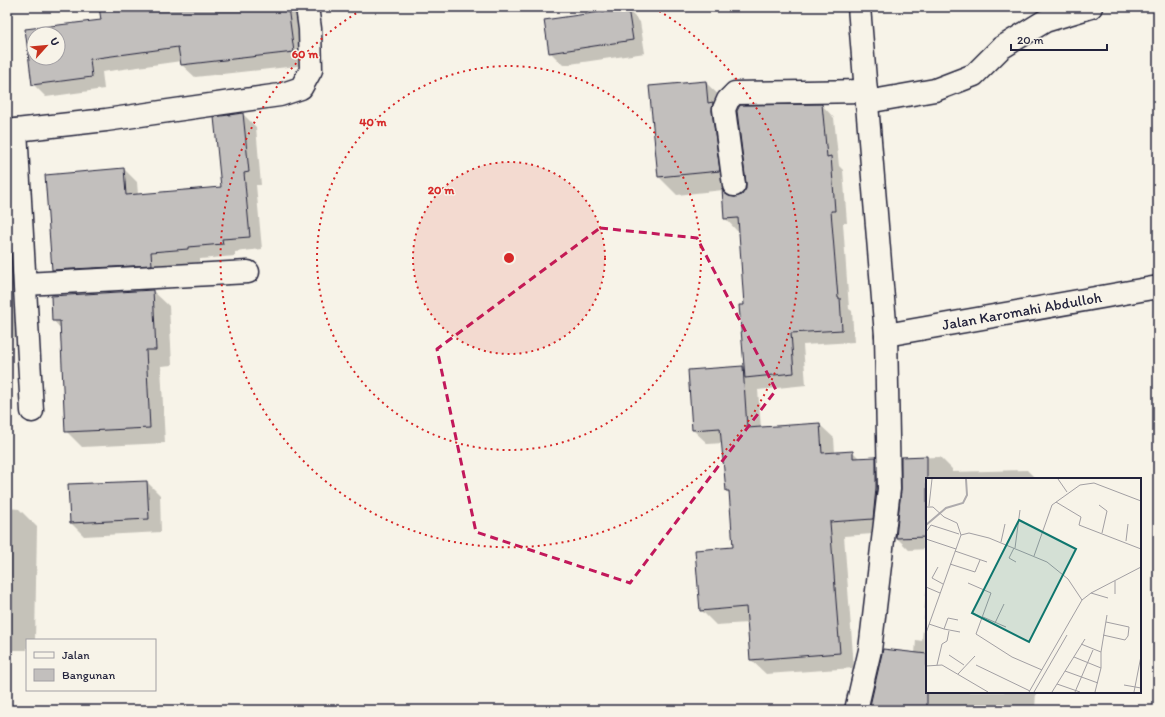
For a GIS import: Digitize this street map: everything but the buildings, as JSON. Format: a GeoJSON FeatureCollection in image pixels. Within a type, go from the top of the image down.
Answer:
{"type":"FeatureCollection","features":[{"type":"Feature","properties":{"kind":"street"},"geometry":{"type":"LineString","coordinates":[[32,411],[25,284],[12,131],[106,120],[280,95],[301,88],[311,70],[310,30],[307,7]]}},
{"type":"Feature","properties":{"kind":"street"},"geometry":{"type":"LineString","coordinates":[[856,710],[870,650],[889,489],[886,335],[859,7]]}},
{"type":"Feature","properties":{"kind":"street"},"geometry":{"type":"LineString","coordinates":[[734,185],[724,109],[728,100],[735,93],[867,97],[935,90],[974,74],[1001,48],[1044,20],[1091,7]]}},
{"type":"Feature","properties":{"kind":"street"},"geometry":{"type":"LineString","coordinates":[[25,284],[248,272]]}},
{"type":"Feature","properties":{"kind":"street","name":"Jalan Karomahi Abdulloh"},"geometry":{"type":"LineString","coordinates":[[886,335],[1158,287]]}},
{"type":"Feature","properties":{"kind":"highlighted area"},"geometry":{"type":"Polygon","coordinates":[[[600,228],[697,238],[776,390],[630,583],[476,532],[437,349],[600,228]]]}}]}
